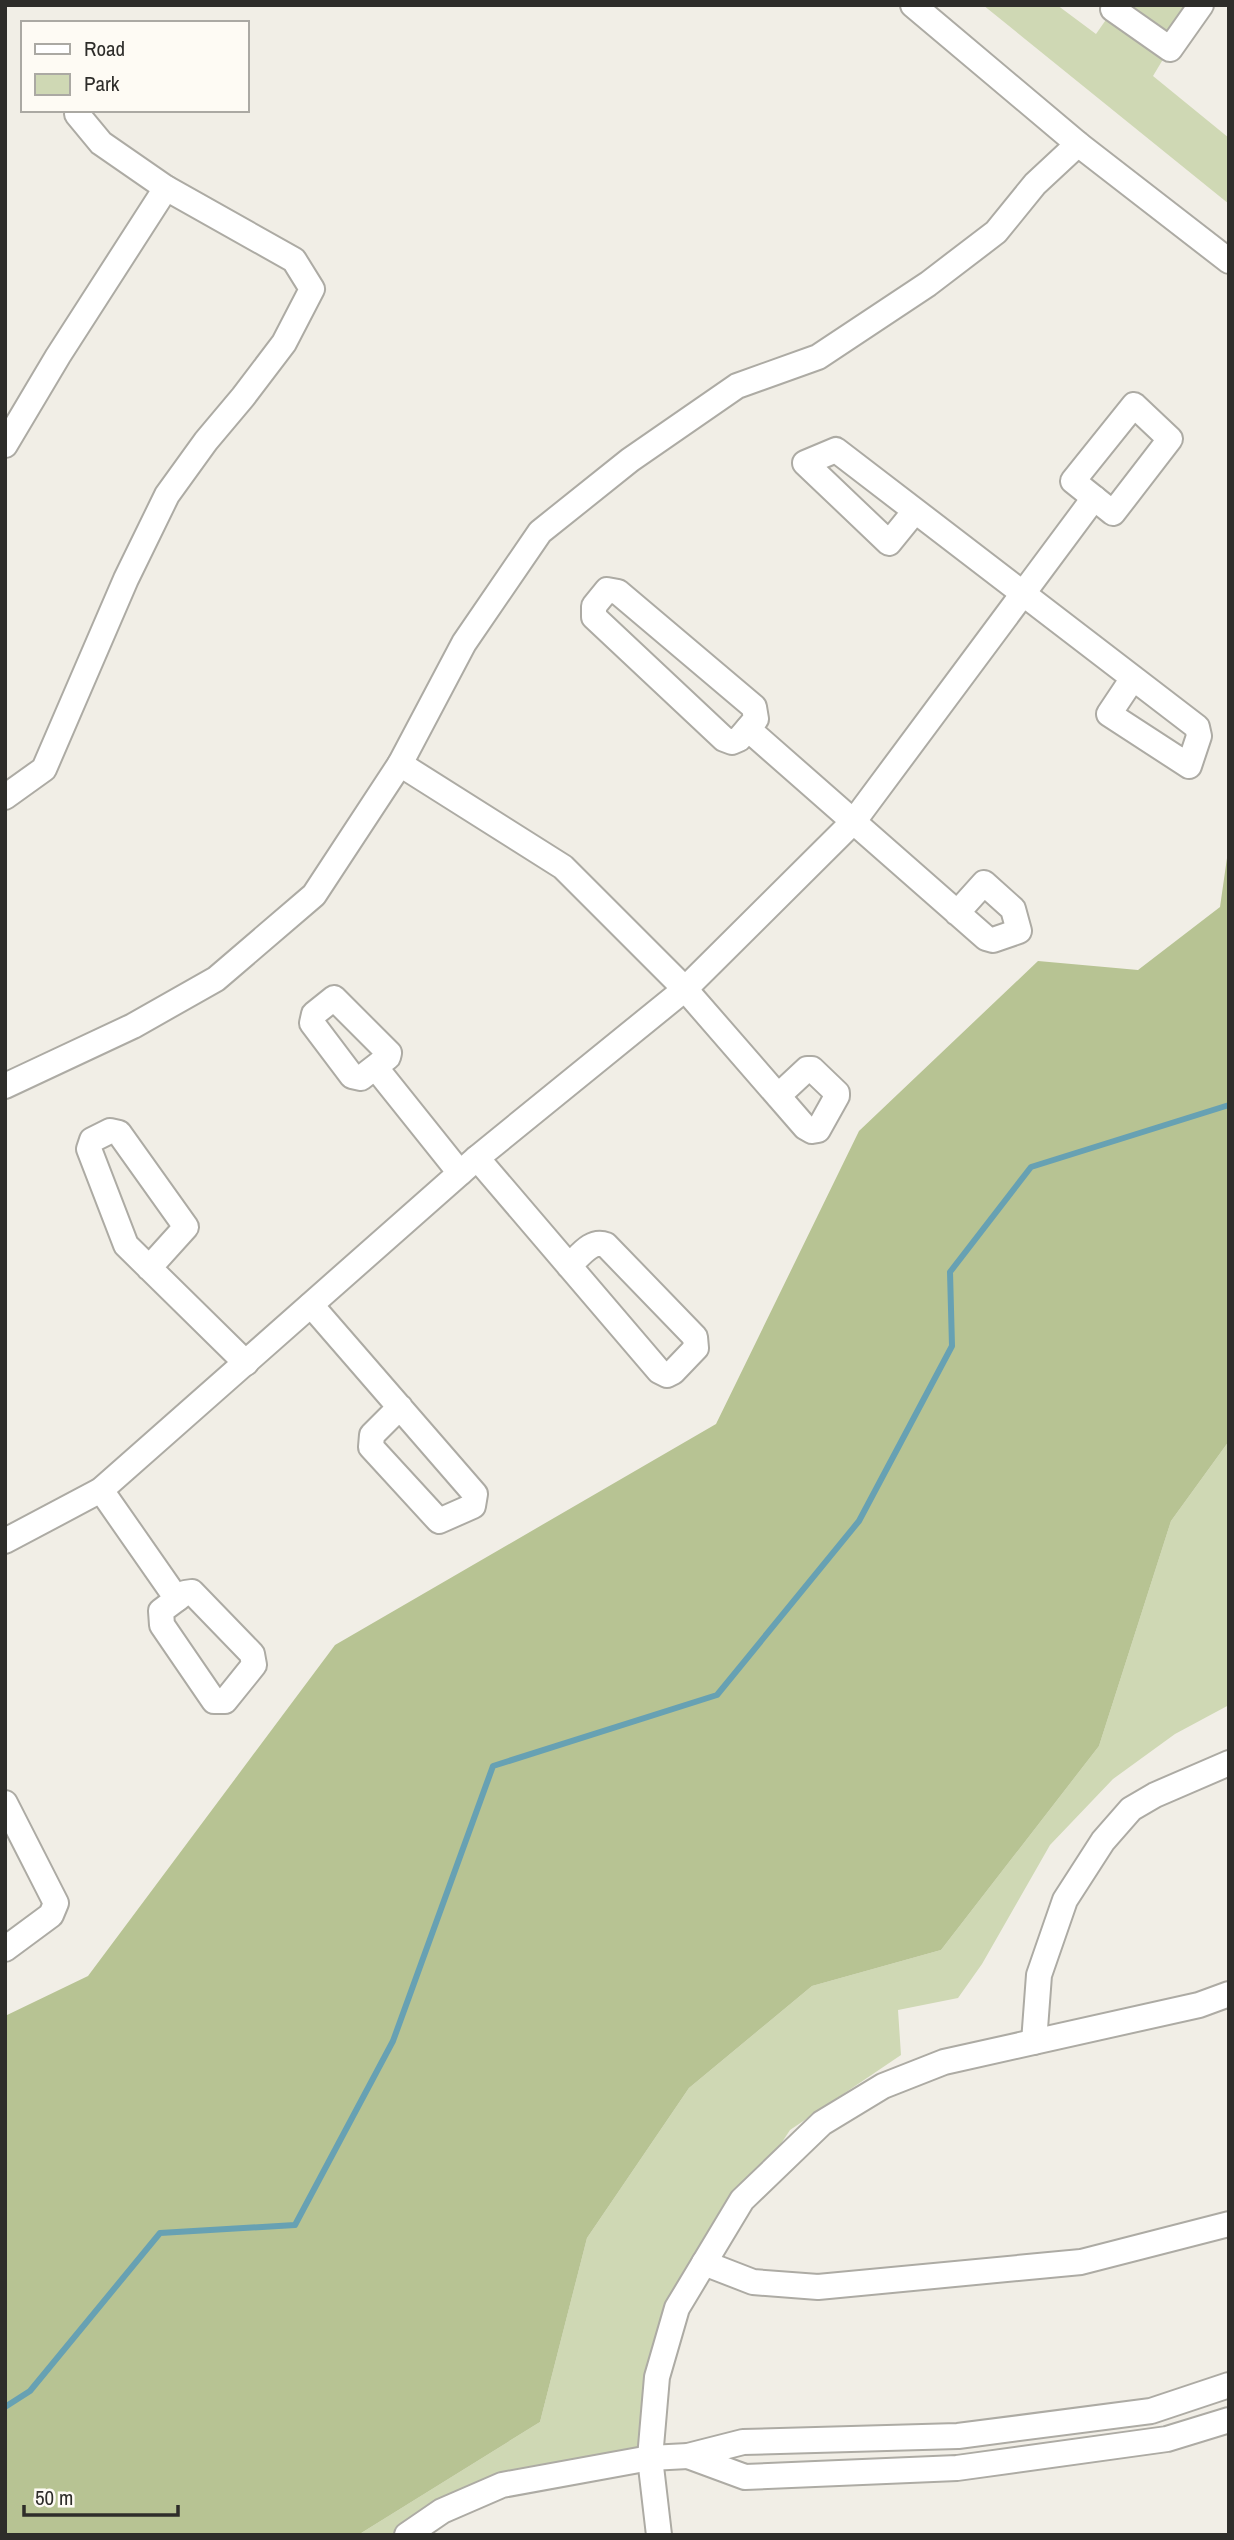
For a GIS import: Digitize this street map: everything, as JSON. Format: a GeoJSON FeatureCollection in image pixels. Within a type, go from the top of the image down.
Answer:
{"type":"FeatureCollection","features":[{"type":"Feature","properties":{"kind":"street"},"geometry":{"type":"LineString","coordinates":[[913,5],[1078,144],[1229,261]]}},
{"type":"Feature","properties":{"kind":"street"},"geometry":{"type":"LineString","coordinates":[[1115,5],[1113,9],[1170,49],[1201,5]]}},
{"type":"Feature","properties":{"kind":"street"},"geometry":{"type":"LineString","coordinates":[[5,797],[44,769],[126,579],[167,495],[284,343],[312,289],[294,260],[166,188],[100,143],[77,114],[78,112]]}},
{"type":"Feature","properties":{"kind":"street"},"geometry":{"type":"LineString","coordinates":[[5,1086],[133,1026],[216,979],[314,895],[400,764],[464,643],[540,532],[630,460],[737,386],[818,357],[928,284],[996,232],[1035,184],[1078,144]]}},
{"type":"Feature","properties":{"kind":"street"},"geometry":{"type":"LineString","coordinates":[[5,445],[58,356],[166,188]]}},
{"type":"Feature","properties":{"kind":"street"},"geometry":{"type":"LineString","coordinates":[[5,1541],[101,1490],[469,1166],[685,989],[853,821],[1094,498]]}},
{"type":"Feature","properties":{"kind":"street"},"geometry":{"type":"LineString","coordinates":[[915,511],[1133,678]]}},
{"type":"Feature","properties":{"kind":"street"},"geometry":{"type":"LineString","coordinates":[[607,590],[618,592],[754,707],[756,719],[748,729],[732,742],[724,739],[593,617],[594,606],[607,590]]}},
{"type":"Feature","properties":{"kind":"street"},"geometry":{"type":"LineString","coordinates":[[748,729],[957,913]]}},
{"type":"Feature","properties":{"kind":"street"},"geometry":{"type":"LineString","coordinates":[[400,764],[563,867],[685,989],[778,1096]]}},
{"type":"Feature","properties":{"kind":"street"},"geometry":{"type":"LineString","coordinates":[[376,1068],[569,1266],[659,1371],[667,1375],[673,1372],[696,1348],[695,1337],[606,1245],[600,1242],[594,1244],[569,1266]]}},
{"type":"Feature","properties":{"kind":"street"},"geometry":{"type":"LineString","coordinates":[[149,1268],[186,1227],[120,1133],[110,1131],[92,1140],[89,1149],[126,1245],[149,1268],[246,1363]]}},
{"type":"Feature","properties":{"kind":"street"},"geometry":{"type":"LineString","coordinates":[[312,1305],[400,1407],[475,1494],[473,1506],[439,1521],[372,1447],[372,1435],[400,1407]]}},
{"type":"Feature","properties":{"kind":"street"},"geometry":{"type":"LineString","coordinates":[[101,1490],[177,1599]]}},
{"type":"Feature","properties":{"kind":"street"},"geometry":{"type":"LineString","coordinates":[[1034,2042],[1039,1975],[1065,1900],[1103,1841],[1131,1809],[1155,1795],[1229,1763]]}},
{"type":"Feature","properties":{"kind":"street"},"geometry":{"type":"LineString","coordinates":[[5,1803],[56,1903],[51,1915],[5,1949]]}},
{"type":"Feature","properties":{"kind":"street"},"geometry":{"type":"LineString","coordinates":[[659,2535],[650,2458],[657,2377],[677,2308],[742,2200],[822,2123],[883,2086],[944,2062],[1199,2005],[1229,1994]]}},
{"type":"Feature","properties":{"kind":"street"},"geometry":{"type":"LineString","coordinates":[[704,2263],[753,2283],[818,2287],[1081,2262],[1229,2224]]}},
{"type":"Feature","properties":{"kind":"street"},"geometry":{"type":"LineString","coordinates":[[407,2535],[442,2511],[502,2485],[650,2458],[688,2456],[743,2442],[958,2436],[1151,2411],[1229,2385]]}},
{"type":"Feature","properties":{"kind":"street"},"geometry":{"type":"LineString","coordinates":[[688,2456],[745,2477],[957,2468],[1167,2439],[1229,2420]]}},
{"type":"Feature","properties":{"kind":"green space"},"geometry":{"type":"Polygon","coordinates":[[[983,5],[1057,5],[1096,34],[1110,14],[1168,51],[1153,76],[1229,138],[1229,204],[983,5]]]}},
{"type":"Feature","properties":{"kind":"green space"},"geometry":{"type":"Polygon","coordinates":[[[1124,5],[1190,5],[1166,39],[1124,5]]]}},
{"type":"Feature","properties":{"kind":"green space"},"geometry":{"type":"Polygon","coordinates":[[[1229,844],[1229,1441],[1171,1521],[1099,1746],[941,1950],[812,1986],[689,2088],[587,2238],[540,2422],[358,2535],[5,2535],[5,2016],[88,1976],[335,1645],[716,1424],[859,1131],[1038,961],[1138,970],[1220,907],[1229,844]]]}},
{"type":"Feature","properties":{"kind":"green space"},"geometry":{"type":"Polygon","coordinates":[[[1229,1441],[1229,1705],[1175,1734],[1113,1779],[1050,1845],[982,1964],[958,1998],[898,2010],[901,2055],[790,2130],[687,2287],[652,2350],[660,2451],[549,2470],[414,2535],[358,2535],[540,2422],[587,2238],[689,2088],[812,1986],[941,1950],[1099,1746],[1171,1521],[1229,1441]]]}},
{"type":"Feature","properties":{"kind":"waterway"},"geometry":{"type":"LineString","coordinates":[[5,2407],[30,2391],[160,2233],[295,2225],[393,2041],[493,1766],[717,1695],[859,1521],[952,1346],[950,1272],[1031,1167],[1229,1105]]}}]}
